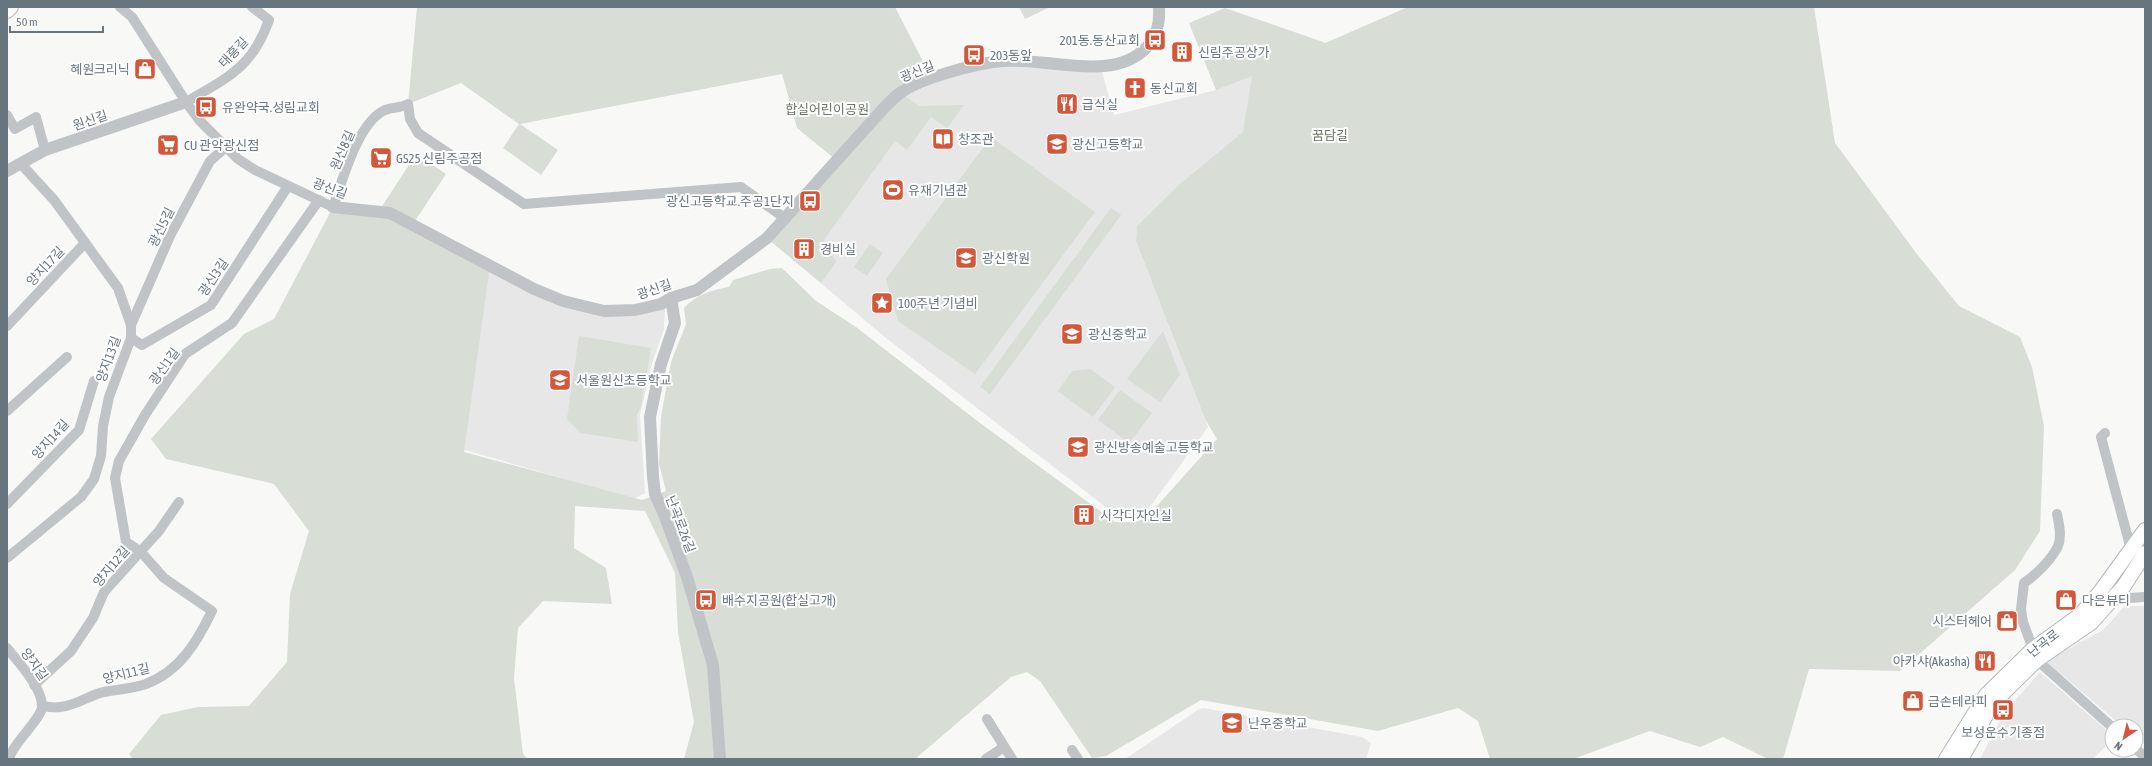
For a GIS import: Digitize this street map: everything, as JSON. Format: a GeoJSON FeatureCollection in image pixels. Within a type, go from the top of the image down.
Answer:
{"type":"FeatureCollection","features":[{"type":"Feature","properties":{"kind":"main road"},"geometry":{"type":"LineString","coordinates":[[7,11],[11,7]]}},
{"type":"Feature","properties":{"kind":"main road","name":"난곡로"},"geometry":{"type":"LineString","coordinates":[[1961,759],[1993,703],[2035,655],[2090,623],[2124,586],[2140,552],[2145,530]]}},
{"type":"Feature","properties":{"kind":"main road","name":"난곡로"},"geometry":{"type":"LineString","coordinates":[[1946,759],[1986,695],[2035,655],[2080,615],[2100,592],[2140,552]]}},
{"type":"Feature","properties":{"kind":"street","name":"광신길"},"geometry":{"type":"LineString","coordinates":[[120,7],[132,17],[186,102],[200,121],[246,166],[333,207],[390,213],[534,289],[578,306],[604,311],[635,310],[661,304],[671,298],[697,290],[767,238],[786,219],[882,110],[900,93],[932,79],[984,63],[1005,60],[1047,61],[1101,68],[1125,63],[1137,57],[1158,32],[1159,7]]}},
{"type":"Feature","properties":{"kind":"street","name":"태흥길"},"geometry":{"type":"LineString","coordinates":[[186,102],[227,78],[246,62],[261,42],[269,20],[252,7]]}},
{"type":"Feature","properties":{"kind":"street","name":"원신길"},"geometry":{"type":"LineString","coordinates":[[7,171],[45,150],[186,102]]}},
{"type":"Feature","properties":{"kind":"street","name":"원신8길"},"geometry":{"type":"LineString","coordinates":[[333,207],[363,131],[376,116],[385,110],[400,108],[408,104],[410,120],[418,133],[524,204],[741,187],[786,219]]}},
{"type":"Feature","properties":{"kind":"street"},"geometry":{"type":"LineString","coordinates":[[7,115],[15,129],[36,117],[45,150]]}},
{"type":"Feature","properties":{"kind":"street","name":"광신5길"},"geometry":{"type":"LineString","coordinates":[[131,325],[173,229],[210,161],[226,147]]}},
{"type":"Feature","properties":{"kind":"street","name":"양지13길"},"geometry":{"type":"LineString","coordinates":[[7,558],[81,497],[94,479],[101,456],[103,426],[109,397],[131,338],[131,325],[118,288],[54,200],[21,164]]}},
{"type":"Feature","properties":{"kind":"street","name":"광신3길"},"geometry":{"type":"LineString","coordinates":[[131,338],[142,345],[211,305],[288,186]]}},
{"type":"Feature","properties":{"kind":"street","name":"광신1길"},"geometry":{"type":"LineString","coordinates":[[140,552],[126,542],[115,478],[119,461],[145,415],[185,354],[232,323],[319,200]]}},
{"type":"Feature","properties":{"kind":"street","name":"양지17길"},"geometry":{"type":"LineString","coordinates":[[7,326],[85,242]]}},
{"type":"Feature","properties":{"kind":"street","name":"난곡로26길"},"geometry":{"type":"LineString","coordinates":[[671,298],[675,323],[661,364],[650,417],[652,477],[655,494],[664,514],[687,577],[713,665],[720,759]]}},
{"type":"Feature","properties":{"kind":"street"},"geometry":{"type":"LineString","coordinates":[[7,411],[67,357]]}},
{"type":"Feature","properties":{"kind":"street","name":"양지14길"},"geometry":{"type":"LineString","coordinates":[[7,504],[79,430],[94,380]]}},
{"type":"Feature","properties":{"kind":"street"},"geometry":{"type":"LineString","coordinates":[[2105,432],[2101,437],[2129,542],[2140,552]]}},
{"type":"Feature","properties":{"kind":"street","name":"양지12길"},"geometry":{"type":"LineString","coordinates":[[34,685],[71,651],[93,618],[104,592],[159,531],[179,502]]}},
{"type":"Feature","properties":{"kind":"street"},"geometry":{"type":"LineString","coordinates":[[2035,655],[2023,622],[2022,592],[2024,583],[2037,574],[2058,546],[2060,534],[2057,514]]}},
{"type":"Feature","properties":{"kind":"street","name":"양지11길"},"geometry":{"type":"LineString","coordinates":[[42,706],[61,707],[103,692],[122,690],[146,684],[162,677],[178,664],[190,650],[212,610],[164,578],[140,552]]}},
{"type":"Feature","properties":{"kind":"street"},"geometry":{"type":"LineString","coordinates":[[2112,599],[2145,597]]}},
{"type":"Feature","properties":{"kind":"street","name":"양지길"},"geometry":{"type":"LineString","coordinates":[[7,648],[34,685],[42,706]]}},
{"type":"Feature","properties":{"kind":"street","name":"난곡로"},"geometry":{"type":"LineString","coordinates":[[2035,655],[2104,720]]}},
{"type":"Feature","properties":{"kind":"street"},"geometry":{"type":"LineString","coordinates":[[9,759],[18,742],[38,717],[42,706]]}},
{"type":"Feature","properties":{"kind":"street"},"geometry":{"type":"LineString","coordinates":[[987,719],[1012,759]]}},
{"type":"Feature","properties":{"kind":"street"},"geometry":{"type":"LineString","coordinates":[[986,759],[1004,747]]}},
{"type":"Feature","properties":{"kind":"street"},"geometry":{"type":"LineString","coordinates":[[1072,750],[1078,759]]}},
{"type":"Feature","properties":{"kind":"shaded area","name":"광신학원"},"geometry":{"type":"Polygon","coordinates":[[[1408,7],[1137,226],[1136,241],[1208,427],[1144,515],[1115,514],[886,338],[767,238],[896,99],[984,63],[1101,68],[1114,115],[1216,90],[1408,7]]]}},
{"type":"Feature","properties":{"kind":"shaded area","name":"서울원신초등학교"},"geometry":{"type":"Polygon","coordinates":[[[489,271],[569,304],[665,307],[664,329],[652,363],[640,415],[645,493],[633,499],[462,449],[489,271]]]}},
{"type":"Feature","properties":{"kind":"shaded area"},"geometry":{"type":"Polygon","coordinates":[[[2125,606],[2145,606],[2145,745],[2144,718],[2113,718],[2046,661],[2103,630],[2125,606]]]}},
{"type":"Feature","properties":{"kind":"shaded area"},"geometry":{"type":"Polygon","coordinates":[[[2040,672],[2104,728],[2104,748],[2093,759],[1980,759],[2004,713],[2040,672]]]}},
{"type":"Feature","properties":{"kind":"shaded area","name":"난우중학교"},"geometry":{"type":"Polygon","coordinates":[[[1204,708],[1362,737],[1371,743],[1366,759],[1125,759],[1199,709],[1204,708]]]}},
{"type":"Feature","properties":{"kind":"green space","name":"합실어린이공원"},"geometry":{"type":"Polygon","coordinates":[[[417,7],[895,7],[932,79],[901,93],[919,106],[964,105],[947,128],[931,117],[907,150],[895,141],[824,240],[836,262],[821,283],[767,238],[835,159],[797,128],[782,74],[520,124],[558,150],[541,175],[503,148],[519,124],[461,83],[408,104],[417,7]]]}},
{"type":"Feature","properties":{"kind":"green space"},"geometry":{"type":"Polygon","coordinates":[[[1019,7],[1050,7],[1025,19],[1019,7]]]}},
{"type":"Feature","properties":{"kind":"green space","name":"꿈담길"},"geometry":{"type":"Polygon","coordinates":[[[1408,7],[1814,7],[1835,143],[1917,254],[1959,306],[2020,337],[2032,367],[2044,426],[2040,531],[2015,570],[1900,671],[1809,669],[1783,759],[1768,759],[1723,737],[1700,747],[1650,731],[1573,759],[1490,759],[1478,721],[1458,708],[1378,731],[1201,700],[1106,756],[1092,758],[1040,681],[1027,672],[1011,677],[915,759],[684,759],[694,722],[678,632],[675,573],[645,511],[575,506],[574,548],[606,568],[612,604],[543,601],[518,628],[514,678],[523,754],[528,759],[133,759],[129,754],[161,715],[198,707],[249,706],[287,662],[290,594],[309,531],[274,484],[166,459],[151,439],[244,334],[274,319],[333,207],[379,211],[416,154],[446,174],[413,224],[490,266],[464,452],[642,500],[666,491],[659,464],[661,416],[671,362],[686,324],[684,308],[699,296],[729,287],[733,280],[770,269],[782,268],[816,301],[856,327],[980,423],[1115,522],[1136,522],[1148,516],[1217,439],[1205,419],[1136,241],[1137,226],[1179,185],[1243,132],[1252,76],[1216,90],[1189,23],[1225,8],[1326,43],[1408,7]]]}},
{"type":"Feature","properties":{"kind":"green space"},"geometry":{"type":"Polygon","coordinates":[[[991,137],[1095,212],[975,374],[898,321],[886,279],[991,137]]]}},
{"type":"Feature","properties":{"kind":"green space"},"geometry":{"type":"Polygon","coordinates":[[[1111,208],[1121,215],[990,394],[980,387],[1111,208]]]}},
{"type":"Feature","properties":{"kind":"green space"},"geometry":{"type":"Polygon","coordinates":[[[870,244],[883,253],[867,276],[854,267],[870,244]]]}},
{"type":"Feature","properties":{"kind":"green space"},"geometry":{"type":"Polygon","coordinates":[[[1163,331],[1180,375],[1160,402],[1127,379],[1163,331]]]}},
{"type":"Feature","properties":{"kind":"green space"},"geometry":{"type":"Polygon","coordinates":[[[579,336],[651,348],[641,406],[637,415],[638,442],[581,433],[567,419],[579,336]]]}},
{"type":"Feature","properties":{"kind":"green space"},"geometry":{"type":"Polygon","coordinates":[[[1090,369],[1115,387],[1093,417],[1058,391],[1072,371],[1090,369]]]}},
{"type":"Feature","properties":{"kind":"green space"},"geometry":{"type":"Polygon","coordinates":[[[1120,390],[1152,413],[1129,443],[1098,420],[1120,390]]]}},
{"type":"Feature","properties":{"kind":"place","name":"201동.동산교회"},"geometry":{"type":"Point","coordinates":[1155,40]}},
{"type":"Feature","properties":{"kind":"place","name":"신림주공상가"},"geometry":{"type":"Point","coordinates":[1182,52]}},
{"type":"Feature","properties":{"kind":"place","name":"203동앞"},"geometry":{"type":"Point","coordinates":[974,55]}},
{"type":"Feature","properties":{"kind":"place","name":"혜원크리닉"},"geometry":{"type":"Point","coordinates":[145,69]}},
{"type":"Feature","properties":{"kind":"place","name":"동신교회"},"geometry":{"type":"Point","coordinates":[1135,88]}},
{"type":"Feature","properties":{"kind":"place","name":"급식실"},"geometry":{"type":"Point","coordinates":[1067,104]}},
{"type":"Feature","properties":{"kind":"place","name":"유완약국.성림교회"},"geometry":{"type":"Point","coordinates":[206,107]}},
{"type":"Feature","properties":{"kind":"place","name":"창조관"},"geometry":{"type":"Point","coordinates":[943,139]}},
{"type":"Feature","properties":{"kind":"place","name":"광신고등학교"},"geometry":{"type":"Point","coordinates":[1057,144]}},
{"type":"Feature","properties":{"kind":"place","name":"CU 관악광신점"},"geometry":{"type":"Point","coordinates":[168,145]}},
{"type":"Feature","properties":{"kind":"place","name":"GS25 신림주공점"},"geometry":{"type":"Point","coordinates":[381,158]}},
{"type":"Feature","properties":{"kind":"place","name":"유재기념관"},"geometry":{"type":"Point","coordinates":[893,190]}},
{"type":"Feature","properties":{"kind":"place","name":"광신고등학교.주공1단지"},"geometry":{"type":"Point","coordinates":[810,201]}},
{"type":"Feature","properties":{"kind":"place","name":"경비실"},"geometry":{"type":"Point","coordinates":[804,249]}},
{"type":"Feature","properties":{"kind":"place","name":"광신학원"},"geometry":{"type":"Point","coordinates":[966,258]}},
{"type":"Feature","properties":{"kind":"place","name":"100주년 기념비"},"geometry":{"type":"Point","coordinates":[882,303]}},
{"type":"Feature","properties":{"kind":"place","name":"광신중학교"},"geometry":{"type":"Point","coordinates":[1072,334]}},
{"type":"Feature","properties":{"kind":"place","name":"서울원신초등학교"},"geometry":{"type":"Point","coordinates":[560,380]}},
{"type":"Feature","properties":{"kind":"place","name":"광신방송예술고등학교"},"geometry":{"type":"Point","coordinates":[1078,447]}},
{"type":"Feature","properties":{"kind":"place","name":"시각디자인실"},"geometry":{"type":"Point","coordinates":[1084,515]}},
{"type":"Feature","properties":{"kind":"place","name":"배수지공원(합실고개)"},"geometry":{"type":"Point","coordinates":[706,600]}},
{"type":"Feature","properties":{"kind":"place","name":"다은뷰티"},"geometry":{"type":"Point","coordinates":[2066,600]}},
{"type":"Feature","properties":{"kind":"place","name":"시스터헤어"},"geometry":{"type":"Point","coordinates":[2007,621]}},
{"type":"Feature","properties":{"kind":"place","name":"아카샤(Akasha)"},"geometry":{"type":"Point","coordinates":[1985,661]}},
{"type":"Feature","properties":{"kind":"place","name":"금손테라피"},"geometry":{"type":"Point","coordinates":[1913,701]}},
{"type":"Feature","properties":{"kind":"place","name":"보성운수기종점"},"geometry":{"type":"Point","coordinates":[2003,710]}},
{"type":"Feature","properties":{"kind":"place","name":"난우중학교"},"geometry":{"type":"Point","coordinates":[1232,723]}}]}
